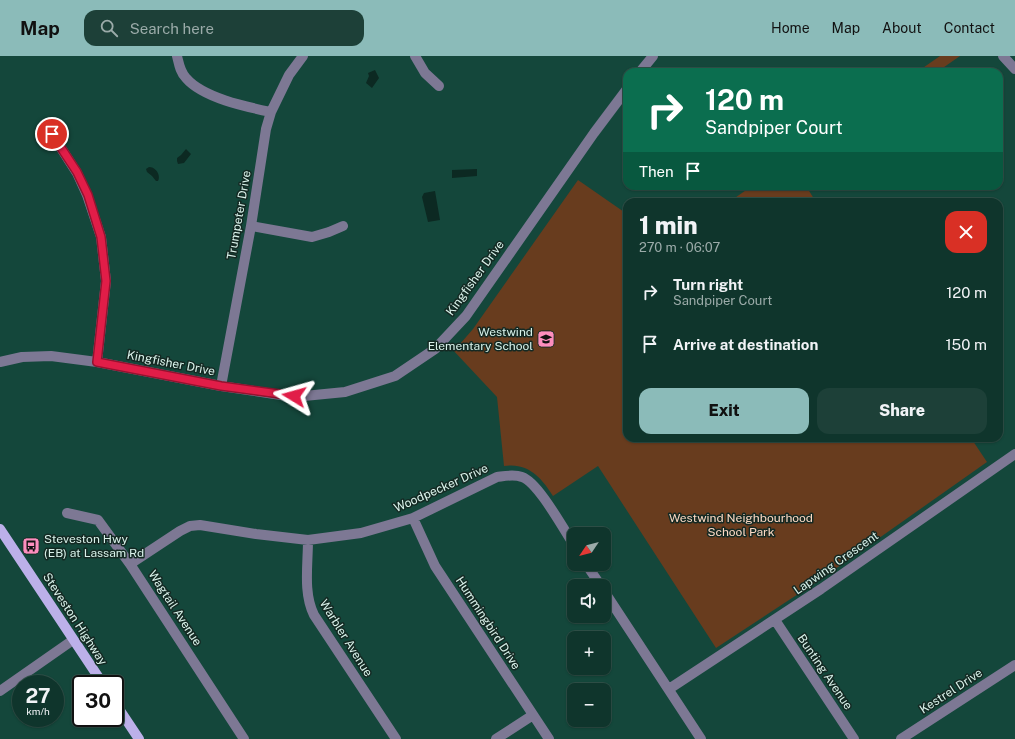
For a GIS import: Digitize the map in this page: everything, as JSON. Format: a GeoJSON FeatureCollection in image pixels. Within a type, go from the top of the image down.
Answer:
{"type":"FeatureCollection","features":[{"type":"Feature","properties":{"kind":"main road","name":"Steveston Highway"},"geometry":{"type":"LineString","coordinates":[[0,529],[97,675]]}},
{"type":"Feature","properties":{"kind":"main road"},"geometry":{"type":"LineString","coordinates":[[124,716],[139,739]]}},
{"type":"Feature","properties":{"kind":"street"},"geometry":{"type":"LineString","coordinates":[[177,56],[180,70],[186,79],[197,87],[225,101],[271,112]]}},
{"type":"Feature","properties":{"kind":"street","name":"Trumpeter Drive"},"geometry":{"type":"LineString","coordinates":[[221,386],[251,226],[266,129],[271,112],[289,75],[303,56]]}},
{"type":"Feature","properties":{"kind":"street"},"geometry":{"type":"LineString","coordinates":[[415,56],[425,73],[439,86]]}},
{"type":"Feature","properties":{"kind":"street"},"geometry":{"type":"LineString","coordinates":[[643,68],[653,56]]}},
{"type":"Feature","properties":{"kind":"street"},"geometry":{"type":"LineString","coordinates":[[1003,56],[1015,69]]}},
{"type":"Feature","properties":{"kind":"street","name":"Kingfisher Drive"},"geometry":{"type":"LineString","coordinates":[[0,362],[22,357],[51,356],[97,362],[221,386],[294,396],[345,392],[394,376],[435,349],[466,316],[594,133],[623,94]]}},
{"type":"Feature","properties":{"kind":"street"},"geometry":{"type":"LineString","coordinates":[[52,134],[77,172],[88,195],[101,237],[106,281],[97,362]]}},
{"type":"Feature","properties":{"kind":"street"},"geometry":{"type":"LineString","coordinates":[[251,226],[312,237],[343,226]]}},
{"type":"Feature","properties":{"kind":"street","name":"Lapwing Crescent"},"geometry":{"type":"LineString","coordinates":[[669,689],[821,589],[1015,454]]}},
{"type":"Feature","properties":{"kind":"street","name":"Woodpecker Drive"},"geometry":{"type":"LineString","coordinates":[[130,564],[190,526],[200,525],[308,540],[361,533],[413,518],[497,477],[512,475],[522,477],[537,489],[567,534]]}},
{"type":"Feature","properties":{"kind":"street","name":"Wagtail Avenue"},"geometry":{"type":"LineString","coordinates":[[67,513],[98,520],[130,564],[244,739]]}},
{"type":"Feature","properties":{"kind":"street","name":"Hummingbird Drive"},"geometry":{"type":"LineString","coordinates":[[413,518],[427,552],[435,566],[549,739]]}},
{"type":"Feature","properties":{"kind":"street","name":"Warbler Avenue"},"geometry":{"type":"LineString","coordinates":[[308,540],[308,592],[310,606],[314,615],[396,739]]}},
{"type":"Feature","properties":{"kind":"street"},"geometry":{"type":"LineString","coordinates":[[611,602],[701,739]]}},
{"type":"Feature","properties":{"kind":"street","name":"Bunting Avenue"},"geometry":{"type":"LineString","coordinates":[[774,620],[854,739]]}},
{"type":"Feature","properties":{"kind":"street"},"geometry":{"type":"LineString","coordinates":[[0,691],[73,640]]}},
{"type":"Feature","properties":{"kind":"street","name":"Kestrel Drive"},"geometry":{"type":"LineString","coordinates":[[901,739],[1015,665]]}},
{"type":"Feature","properties":{"kind":"street"},"geometry":{"type":"LineString","coordinates":[[496,739],[533,715]]}},
{"type":"Feature","properties":{"kind":"green space"},"geometry":{"type":"Polygon","coordinates":[[[940,56],[960,56],[943,68],[923,68],[940,56]]]}},
{"type":"Feature","properties":{"kind":"green space","name":"Westwind Neighbourhood School Park"},"geometry":{"type":"Polygon","coordinates":[[[578,180],[623,211],[623,442],[974,442],[987,462],[821,579],[716,648],[598,466],[553,496],[544,483],[527,469],[513,465],[504,466],[497,397],[452,349],[460,344],[473,329],[578,180]]]}},
{"type":"Feature","properties":{"kind":"green space"},"geometry":{"type":"Polygon","coordinates":[[[746,190],[808,190],[814,198],[735,198],[746,190]]]}},
{"type":"Feature","properties":{"kind":"water"},"geometry":{"type":"Polygon","coordinates":[[[375,70],[379,78],[372,88],[366,83],[369,76],[368,73],[375,70]]]}},
{"type":"Feature","properties":{"kind":"water"},"geometry":{"type":"Polygon","coordinates":[[[186,149],[191,154],[184,163],[178,164],[177,158],[186,149]]]}},
{"type":"Feature","properties":{"kind":"water"},"geometry":{"type":"Polygon","coordinates":[[[149,167],[154,168],[157,172],[159,176],[158,181],[156,181],[147,172],[146,169],[149,167]]]}},
{"type":"Feature","properties":{"kind":"water"},"geometry":{"type":"Polygon","coordinates":[[[477,169],[477,176],[452,178],[452,170],[477,169]]]}},
{"type":"Feature","properties":{"kind":"water"},"geometry":{"type":"Polygon","coordinates":[[[435,191],[440,220],[428,222],[422,197],[424,193],[435,191]]]}},
{"type":"Feature","properties":{"kind":"place","name":"Westwind Elementary School"},"geometry":{"type":"Point","coordinates":[546,339]}},
{"type":"Feature","properties":{"kind":"place","name":"Steveston Hwy (EB) at Lassam Rd"},"geometry":{"type":"Point","coordinates":[31,546]}},
{"type":"Feature","properties":{"kind":"route"},"geometry":{"type":"LineString","coordinates":[[52,134],[77,172],[88,195],[101,237],[106,281],[97,362],[221,386],[294,396]]}}]}
